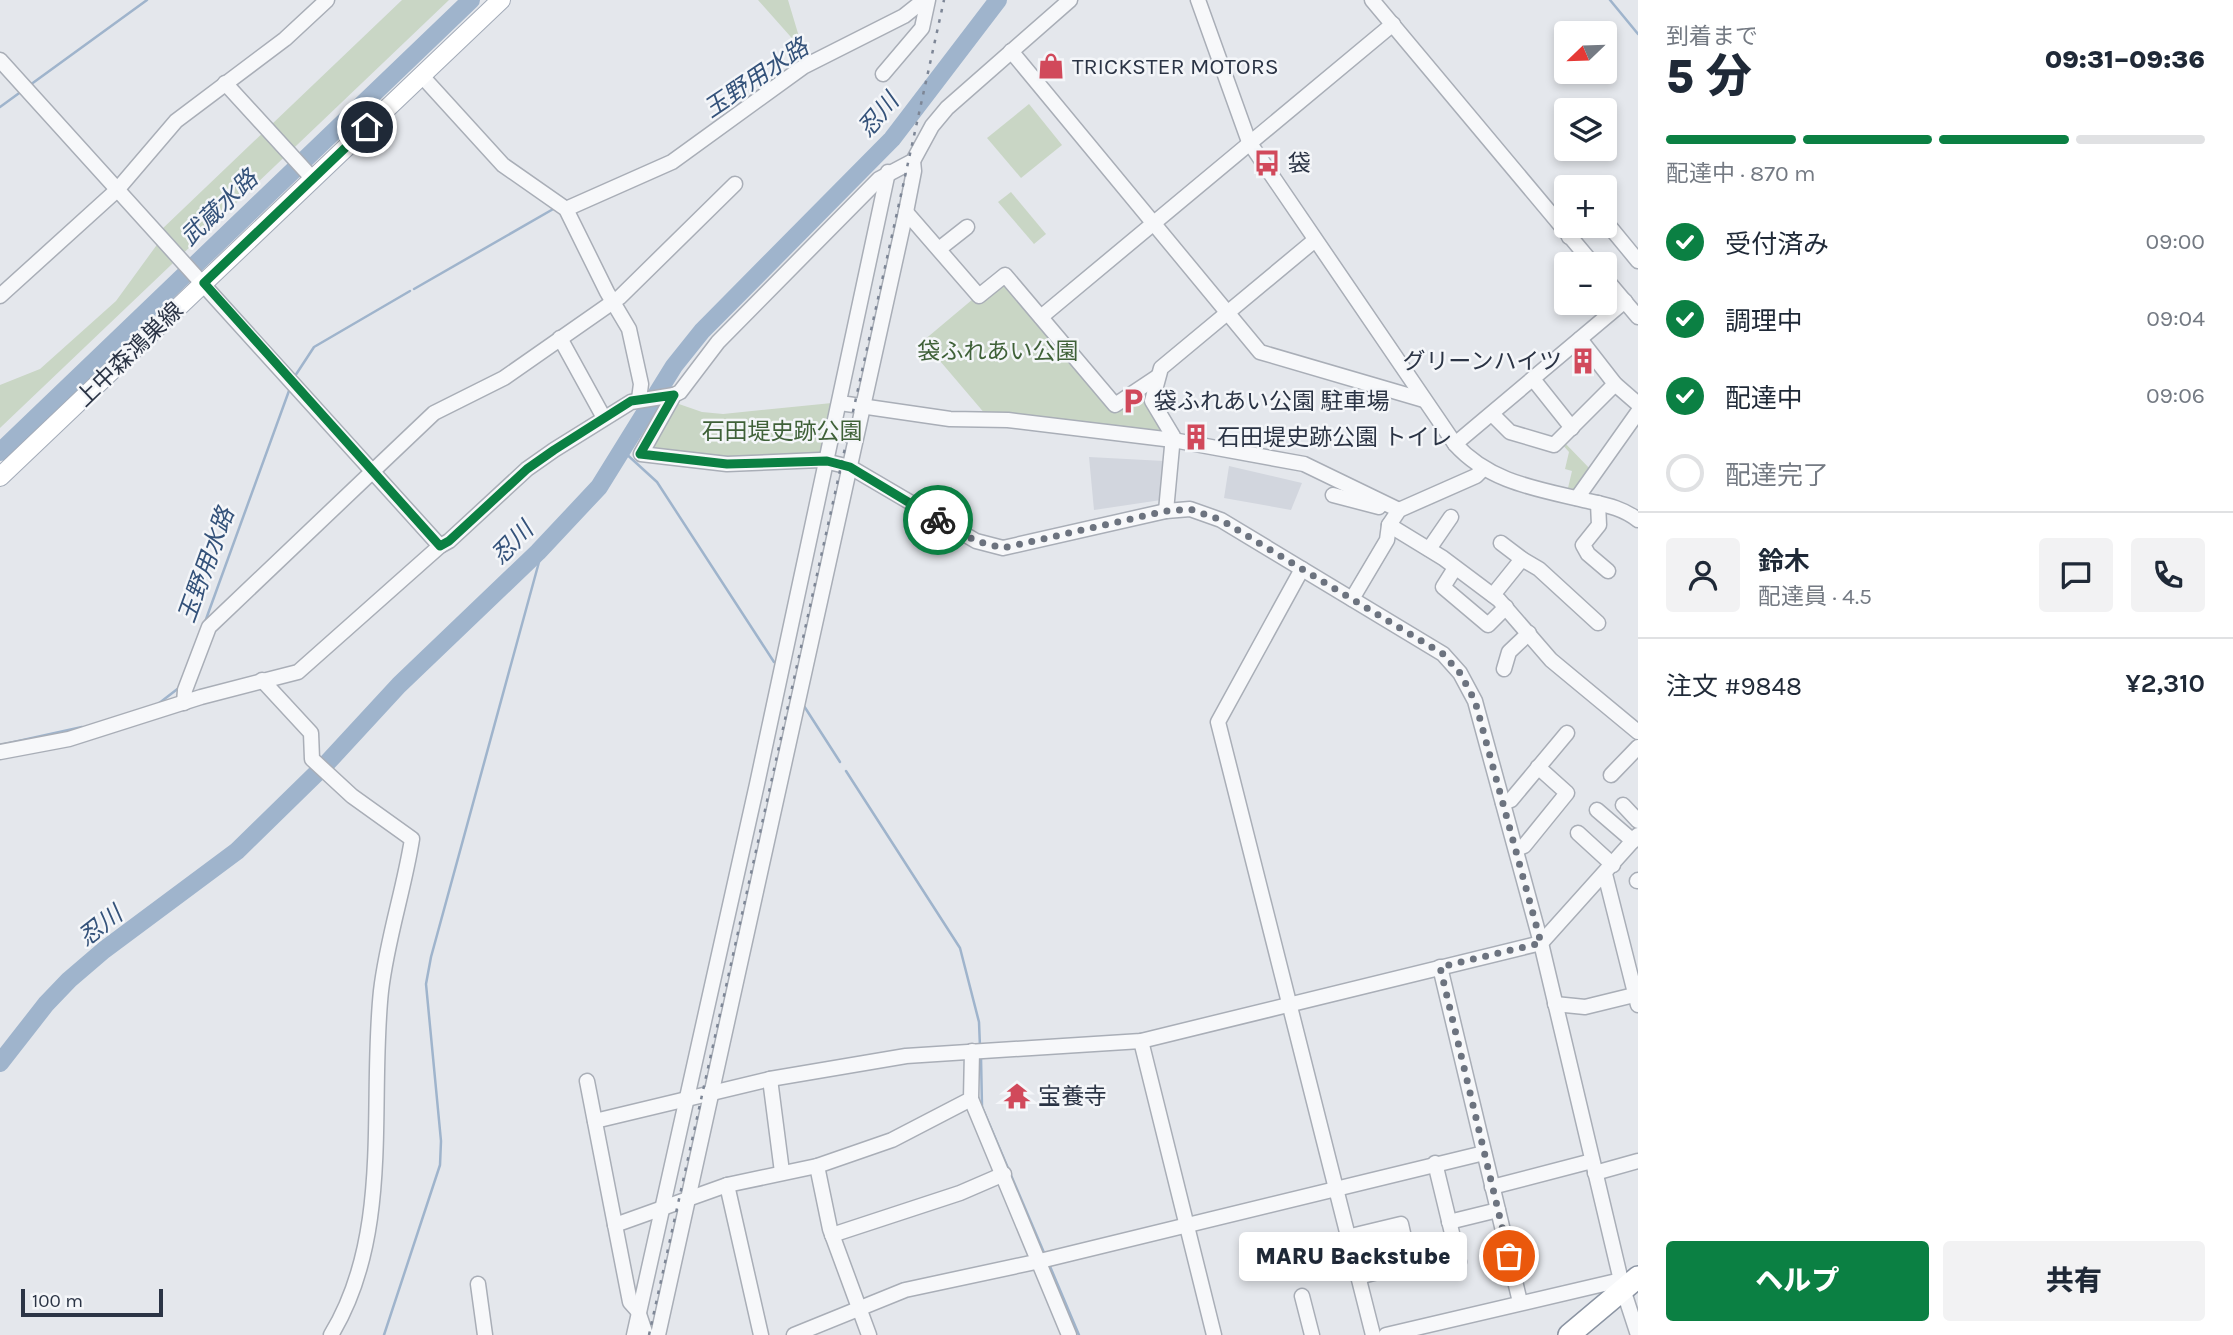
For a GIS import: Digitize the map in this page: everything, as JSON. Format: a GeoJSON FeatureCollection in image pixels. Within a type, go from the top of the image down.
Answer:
{"type":"FeatureCollection","features":[{"type":"Feature","properties":{"kind":"highway"},"geometry":{"type":"LineString","coordinates":[[1569,1335],[1630,1289]]}},
{"type":"Feature","properties":{"kind":"highway"},"geometry":{"type":"LineString","coordinates":[[1589,1335],[1630,1289]]}},
{"type":"Feature","properties":{"kind":"main road","name":"上中森鴻巣線"},"geometry":{"type":"LineString","coordinates":[[0,477],[201,279],[501,0]]}},
{"type":"Feature","properties":{"kind":"street"},"geometry":{"type":"LineString","coordinates":[[0,296],[117,190],[176,121],[285,39],[327,0]]}},
{"type":"Feature","properties":{"kind":"street"},"geometry":{"type":"LineString","coordinates":[[566,209],[671,162],[803,67],[904,16],[926,0]]}},
{"type":"Feature","properties":{"kind":"street"},"geometry":{"type":"LineString","coordinates":[[883,74],[922,28],[926,0]]}},
{"type":"Feature","properties":{"kind":"street"},"geometry":{"type":"LineString","coordinates":[[658,1335],[691,1198],[711,1093],[906,212],[914,171],[913,161],[932,125],[947,108],[1070,0]]}},
{"type":"Feature","properties":{"kind":"street"},"geometry":{"type":"LineString","coordinates":[[1198,0],[1250,142],[1455,444],[1483,469],[1511,481],[1619,508],[1638,520]]}},
{"type":"Feature","properties":{"kind":"street"},"geometry":{"type":"LineString","coordinates":[[1372,0],[1554,219]]}},
{"type":"Feature","properties":{"kind":"street"},"geometry":{"type":"LineString","coordinates":[[1041,317],[1392,24]]}},
{"type":"Feature","properties":{"kind":"street"},"geometry":{"type":"LineString","coordinates":[[1011,51],[1261,352],[1424,400]]}},
{"type":"Feature","properties":{"kind":"street"},"geometry":{"type":"LineString","coordinates":[[0,60],[440,546]]}},
{"type":"Feature","properties":{"kind":"street"},"geometry":{"type":"LineString","coordinates":[[421,75],[503,166],[566,209],[631,334],[640,384],[639,399]]}},
{"type":"Feature","properties":{"kind":"street"},"geometry":{"type":"LineString","coordinates":[[225,83],[310,176]]}},
{"type":"Feature","properties":{"kind":"street"},"geometry":{"type":"LineString","coordinates":[[913,161],[888,172],[734,323],[672,395],[640,454],[727,464],[827,461],[850,467],[976,541],[1003,548],[1166,511],[1190,509],[1219,519],[1443,654],[1460,673],[1475,701],[1541,943],[1594,1167],[1630,1289],[1638,1335]]}},
{"type":"Feature","properties":{"kind":"street"},"geometry":{"type":"LineString","coordinates":[[634,1335],[840,402],[888,172]]}},
{"type":"Feature","properties":{"kind":"street"},"geometry":{"type":"LineString","coordinates":[[184,703],[185,690],[209,626],[434,413],[495,383],[613,302],[735,184]]}},
{"type":"Feature","properties":{"kind":"street"},"geometry":{"type":"LineString","coordinates":[[906,212],[979,296],[1005,275],[1115,405],[1157,377]]}},
{"type":"Feature","properties":{"kind":"street"},"geometry":{"type":"LineString","coordinates":[[939,249],[967,226]]}},
{"type":"Feature","properties":{"kind":"street"},"geometry":{"type":"LineString","coordinates":[[1617,236],[1638,261]]}},
{"type":"Feature","properties":{"kind":"street"},"geometry":{"type":"LineString","coordinates":[[1570,238],[1582,252]]}},
{"type":"Feature","properties":{"kind":"street"},"geometry":{"type":"LineString","coordinates":[[1166,511],[1173,440],[1152,401],[1161,368],[1315,240]]}},
{"type":"Feature","properties":{"kind":"street"},"geometry":{"type":"LineString","coordinates":[[1617,292],[1638,317]]}},
{"type":"Feature","properties":{"kind":"street"},"geometry":{"type":"LineString","coordinates":[[1455,444],[1625,301]]}},
{"type":"Feature","properties":{"kind":"street"},"geometry":{"type":"LineString","coordinates":[[560,338],[604,418]]}},
{"type":"Feature","properties":{"kind":"street"},"geometry":{"type":"LineString","coordinates":[[1580,340],[1615,384],[1638,404]]}},
{"type":"Feature","properties":{"kind":"street"},"geometry":{"type":"LineString","coordinates":[[1533,379],[1572,428]]}},
{"type":"Feature","properties":{"kind":"street"},"geometry":{"type":"LineString","coordinates":[[1492,414],[1510,432],[1553,445],[1615,384]]}},
{"type":"Feature","properties":{"kind":"street"},"geometry":{"type":"LineString","coordinates":[[0,752],[69,739],[262,680],[298,672],[440,546],[449,541],[527,469],[604,418],[639,399],[672,395]]}},
{"type":"Feature","properties":{"kind":"street"},"geometry":{"type":"LineString","coordinates":[[840,402],[950,419],[1008,420],[1173,440],[1304,464],[1398,511]]}},
{"type":"Feature","properties":{"kind":"street"},"geometry":{"type":"LineString","coordinates":[[1577,498],[1638,412]]}},
{"type":"Feature","properties":{"kind":"street"},"geometry":{"type":"LineString","coordinates":[[1352,599],[1387,540],[1389,525],[1398,511],[1476,476],[1483,469]]}},
{"type":"Feature","properties":{"kind":"street"},"geometry":{"type":"LineString","coordinates":[[1333,495],[1398,511]]}},
{"type":"Feature","properties":{"kind":"street"},"geometry":{"type":"LineString","coordinates":[[1598,503],[1599,525],[1583,545],[1588,554],[1608,571]]}},
{"type":"Feature","properties":{"kind":"street"},"geometry":{"type":"LineString","coordinates":[[1429,549],[1451,517]]}},
{"type":"Feature","properties":{"kind":"street"},"geometry":{"type":"LineString","coordinates":[[1389,525],[1429,549],[1493,595],[1569,676],[1638,732]]}},
{"type":"Feature","properties":{"kind":"street"},"geometry":{"type":"LineString","coordinates":[[1501,543],[1539,569],[1598,624]]}},
{"type":"Feature","properties":{"kind":"street"},"geometry":{"type":"LineString","coordinates":[[1493,595],[1522,559]]}},
{"type":"Feature","properties":{"kind":"street"},"geometry":{"type":"LineString","coordinates":[[1455,568],[1443,587],[1488,625],[1506,607]]}},
{"type":"Feature","properties":{"kind":"street"},"geometry":{"type":"LineString","coordinates":[[1302,569],[1217,722],[1375,1335]]}},
{"type":"Feature","properties":{"kind":"street"},"geometry":{"type":"LineString","coordinates":[[1504,669],[1509,652],[1529,633]]}},
{"type":"Feature","properties":{"kind":"street"},"geometry":{"type":"LineString","coordinates":[[262,680],[311,733],[312,759],[395,830],[412,839],[386,950],[381,992],[372,1199],[357,1277],[331,1335]]}},
{"type":"Feature","properties":{"kind":"street"},"geometry":{"type":"LineString","coordinates":[[1503,803],[1511,800],[1567,733]]}},
{"type":"Feature","properties":{"kind":"street"},"geometry":{"type":"LineString","coordinates":[[1611,775],[1638,747]]}},
{"type":"Feature","properties":{"kind":"street"},"geometry":{"type":"LineString","coordinates":[[1516,849],[1524,846],[1567,793],[1538,768]]}},
{"type":"Feature","properties":{"kind":"street"},"geometry":{"type":"LineString","coordinates":[[1623,805],[1638,821]]}},
{"type":"Feature","properties":{"kind":"street"},"geometry":{"type":"LineString","coordinates":[[596,1121],[770,1079],[906,1056],[1141,1041],[1541,943],[1635,838],[1597,810]]}},
{"type":"Feature","properties":{"kind":"street"},"geometry":{"type":"LineString","coordinates":[[1555,1004],[1585,1007],[1637,998],[1609,869],[1578,834]]}},
{"type":"Feature","properties":{"kind":"street"},"geometry":{"type":"LineString","coordinates":[[1440,967],[1520,1302]]}},
{"type":"Feature","properties":{"kind":"street"},"geometry":{"type":"LineString","coordinates":[[1141,1041],[1214,1335]]}},
{"type":"Feature","properties":{"kind":"street"},"geometry":{"type":"LineString","coordinates":[[972,1051],[971,1100],[1069,1335]]}},
{"type":"Feature","properties":{"kind":"street"},"geometry":{"type":"LineString","coordinates":[[770,1079],[782,1172]]}},
{"type":"Feature","properties":{"kind":"street"},"geometry":{"type":"LineString","coordinates":[[587,1081],[631,1302],[638,1311],[646,1335]]}},
{"type":"Feature","properties":{"kind":"street"},"geometry":{"type":"LineString","coordinates":[[615,1225],[727,1185],[817,1166],[892,1140],[971,1100]]}},
{"type":"Feature","properties":{"kind":"street"},"geometry":{"type":"LineString","coordinates":[[794,1335],[905,1290],[1040,1261],[1337,1186],[1484,1153]]}},
{"type":"Feature","properties":{"kind":"street"},"geometry":{"type":"LineString","coordinates":[[1492,1187],[1638,1161]]}},
{"type":"Feature","properties":{"kind":"street"},"geometry":{"type":"LineString","coordinates":[[1435,1163],[1459,1262]]}},
{"type":"Feature","properties":{"kind":"street"},"geometry":{"type":"LineString","coordinates":[[817,1166],[832,1235],[869,1335]]}},
{"type":"Feature","properties":{"kind":"street"},"geometry":{"type":"LineString","coordinates":[[832,1235],[960,1193],[1004,1174]]}},
{"type":"Feature","properties":{"kind":"street"},"geometry":{"type":"LineString","coordinates":[[727,1185],[761,1335]]}},
{"type":"Feature","properties":{"kind":"street"},"geometry":{"type":"LineString","coordinates":[[1337,1186],[1360,1276]]}},
{"type":"Feature","properties":{"kind":"street"},"geometry":{"type":"LineString","coordinates":[[1449,1222],[1498,1210]]}},
{"type":"Feature","properties":{"kind":"street"},"geometry":{"type":"LineString","coordinates":[[1351,1236],[1401,1224],[1410,1264],[1360,1276]]}},
{"type":"Feature","properties":{"kind":"street"},"geometry":{"type":"LineString","coordinates":[[478,1284],[485,1335]]}},
{"type":"Feature","properties":{"kind":"street"},"geometry":{"type":"LineString","coordinates":[[1387,1335],[1520,1302],[1630,1289]]}},
{"type":"Feature","properties":{"kind":"street"},"geometry":{"type":"LineString","coordinates":[[1302,1296],[1312,1335]]}},
{"type":"Feature","properties":{"kind":"shaded area"},"geometry":{"type":"Polygon","coordinates":[[[1089,457],[1164,461],[1161,500],[1094,510],[1089,457]]]}},
{"type":"Feature","properties":{"kind":"shaded area"},"geometry":{"type":"Polygon","coordinates":[[[1229,466],[1302,483],[1291,510],[1224,498],[1229,466]]]}},
{"type":"Feature","properties":{"kind":"green space"},"geometry":{"type":"Polygon","coordinates":[[[402,0],[449,0],[0,428],[0,385],[40,369],[116,301],[164,235],[160,231],[402,0]]]}},
{"type":"Feature","properties":{"kind":"green space"},"geometry":{"type":"Polygon","coordinates":[[[758,0],[788,0],[800,40],[808,53],[806,54],[758,0]]]}},
{"type":"Feature","properties":{"kind":"green space"},"geometry":{"type":"Polygon","coordinates":[[[1029,104],[1062,145],[1021,178],[987,138],[1029,104]]]}},
{"type":"Feature","properties":{"kind":"green space"},"geometry":{"type":"Polygon","coordinates":[[[1011,192],[1046,234],[1034,244],[998,202],[1011,192]]]}},
{"type":"Feature","properties":{"kind":"green space","name":"袋ふれあい公園"},"geometry":{"type":"Polygon","coordinates":[[[1002,280],[1114,410],[1149,386],[1145,399],[1168,437],[986,415],[923,341],[973,299],[1002,280]]]}},
{"type":"Feature","properties":{"kind":"green space","name":"石田堤史跡公園"},"geometry":{"type":"Polygon","coordinates":[[[676,403],[702,412],[723,414],[832,403],[822,452],[744,457],[646,452],[676,403]]]}},
{"type":"Feature","properties":{"kind":"green space"},"geometry":{"type":"Polygon","coordinates":[[[1563,441],[1592,471],[1573,493],[1573,489],[1568,488],[1572,471],[1565,469],[1569,452],[1561,443],[1563,441]]]}},
{"type":"Feature","properties":{"kind":"waterway"},"geometry":{"type":"LineString","coordinates":[[30,85],[147,0]]}},
{"type":"Feature","properties":{"kind":"waterway","name":"武蔵水路"},"geometry":{"type":"LineString","coordinates":[[0,452],[471,0]]}},
{"type":"Feature","properties":{"kind":"waterway","name":"忍川"},"geometry":{"type":"LineString","coordinates":[[0,1063],[46,1004],[69,980],[104,950],[237,851],[326,764],[399,685],[538,552],[599,487],[674,366],[702,331],[892,139],[998,0]]}},
{"type":"Feature","properties":{"kind":"waterway"},"geometry":{"type":"LineString","coordinates":[[1610,0],[1638,34]]}},
{"type":"Feature","properties":{"kind":"waterway"},"geometry":{"type":"LineString","coordinates":[[0,107],[22,91]]}},
{"type":"Feature","properties":{"kind":"waterway","name":"玉野用水路"},"geometry":{"type":"LineString","coordinates":[[414,289],[555,208]]}},
{"type":"Feature","properties":{"kind":"waterway","name":"玉野用水路"},"geometry":{"type":"LineString","coordinates":[[295,376],[314,347],[410,291]]}},
{"type":"Feature","properties":{"kind":"waterway","name":"玉野用水路"},"geometry":{"type":"LineString","coordinates":[[205,622],[290,388]]}},
{"type":"Feature","properties":{"kind":"waterway"},"geometry":{"type":"LineString","coordinates":[[622,450],[657,482],[774,662]]}},
{"type":"Feature","properties":{"kind":"waterway"},"geometry":{"type":"LineString","coordinates":[[384,1335],[440,1165],[441,1141],[426,984],[431,957],[539,562],[538,552]]}},
{"type":"Feature","properties":{"kind":"waterway","name":"玉野用水路"},"geometry":{"type":"LineString","coordinates":[[158,704],[180,687]]}},
{"type":"Feature","properties":{"kind":"waterway"},"geometry":{"type":"LineString","coordinates":[[804,706],[840,762]]}},
{"type":"Feature","properties":{"kind":"waterway","name":"玉野用水路"},"geometry":{"type":"LineString","coordinates":[[0,745],[82,727]]}},
{"type":"Feature","properties":{"kind":"waterway"},"geometry":{"type":"LineString","coordinates":[[846,771],[960,948],[979,1022],[980,1047]]}},
{"type":"Feature","properties":{"kind":"waterway"},"geometry":{"type":"LineString","coordinates":[[981,1057],[982,1107],[1045,1255]]}},
{"type":"Feature","properties":{"kind":"waterway"},"geometry":{"type":"LineString","coordinates":[[1049,1264],[1079,1335]]}},
{"type":"Feature","properties":{"kind":"railway"},"geometry":{"type":"LineString","coordinates":[[649,1335],[944,0]]}},
{"type":"Feature","properties":{"kind":"way so far"},"geometry":{"type":"LineString","coordinates":[[938,520],[976,541],[1003,548],[1045,541],[1166,511],[1190,509],[1221,520],[1397,626],[1443,654],[1460,673],[1475,701],[1541,943],[1440,967],[1509,1256]]}},
{"type":"Feature","properties":{"kind":"place","name":"TRICKSTER MOTORS"},"geometry":{"type":"Point","coordinates":[1051,66]}},
{"type":"Feature","properties":{"kind":"place","name":"袋"},"geometry":{"type":"Point","coordinates":[1267,163]}},
{"type":"Feature","properties":{"kind":"place","name":"グリーンハイツ"},"geometry":{"type":"Point","coordinates":[1583,361]}},
{"type":"Feature","properties":{"kind":"place","name":"袋ふれあい公園 駐車場"},"geometry":{"type":"Point","coordinates":[1133,401]}},
{"type":"Feature","properties":{"kind":"place","name":"石田堤史跡公園 トイレ"},"geometry":{"type":"Point","coordinates":[1196,437]}},
{"type":"Feature","properties":{"kind":"place","name":"宝養寺"},"geometry":{"type":"Point","coordinates":[1017,1096]}},
{"type":"Feature","properties":{"kind":"place","name":"MARU Backstube"},"geometry":{"type":"Point","coordinates":[1509,1256]}},
{"type":"Feature","properties":{"kind":"route"},"geometry":{"type":"LineString","coordinates":[[367,127],[204,283],[440,546],[449,541],[527,469],[597,422],[631,401],[674,395],[640,454],[727,464],[765,465],[827,461],[850,467],[938,520]]}}]}
